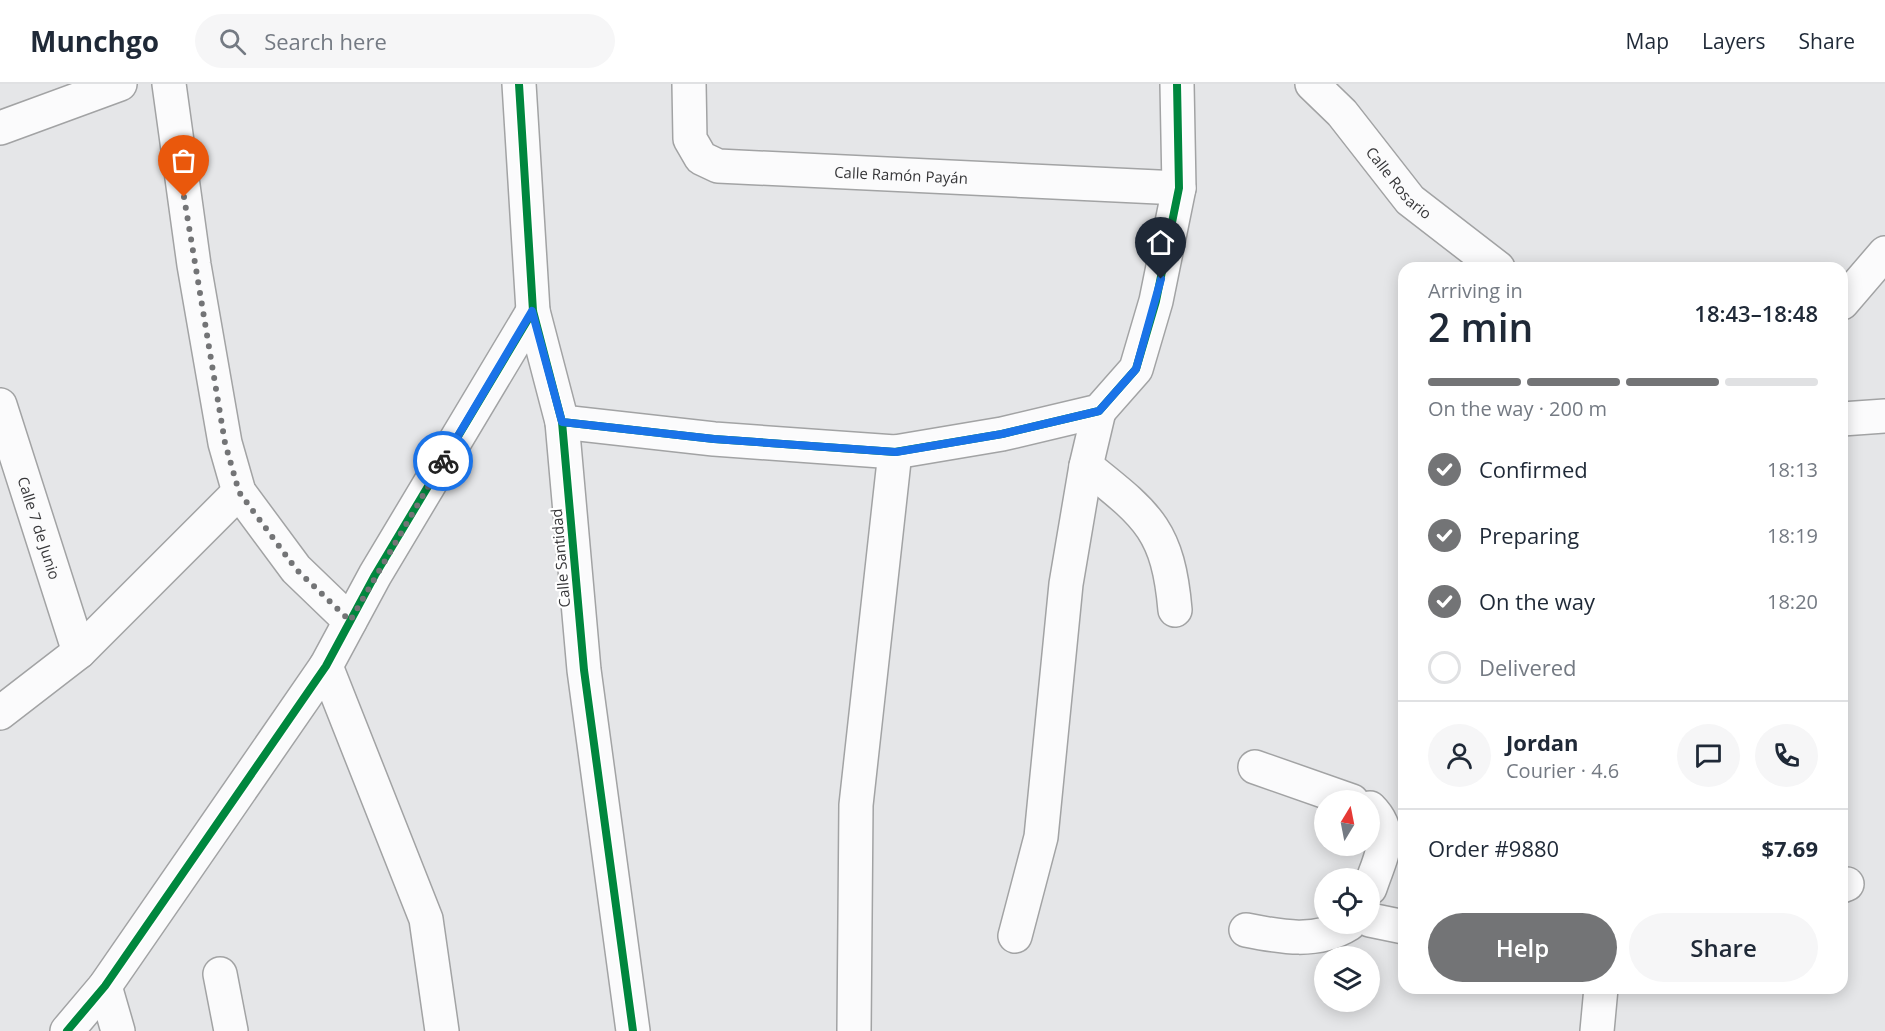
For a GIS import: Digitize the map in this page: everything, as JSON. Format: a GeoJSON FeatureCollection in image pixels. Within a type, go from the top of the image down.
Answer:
{"type":"FeatureCollection","features":[{"type":"Feature","properties":{"kind":"street"},"geometry":{"type":"LineString","coordinates":[[0,128],[120,84]]}},
{"type":"Feature","properties":{"kind":"street"},"geometry":{"type":"LineString","coordinates":[[169,84],[197,287],[225,443],[239,492],[296,569],[350,621]]}},
{"type":"Feature","properties":{"kind":"street","name":"Calle Santidad"},"geometry":{"type":"LineString","coordinates":[[519,84],[532,311],[562,422],[584,670],[633,1031]]}},
{"type":"Feature","properties":{"kind":"street","name":"Calle Ramón Payán"},"geometry":{"type":"LineString","coordinates":[[689,84],[690,139],[700,158],[718,166],[1179,188]]}},
{"type":"Feature","properties":{"kind":"street"},"geometry":{"type":"LineString","coordinates":[[1015,936],[1041,837],[1065,584],[1086,466],[1099,411],[1136,369],[1156,301],[1179,188],[1178,84]]}},
{"type":"Feature","properties":{"kind":"street","name":"Calle Rosario"},"geometry":{"type":"LineString","coordinates":[[1312,84],[1346,99],[1410,200],[1490,262]]}},
{"type":"Feature","properties":{"kind":"street"},"geometry":{"type":"LineString","coordinates":[[1848,296],[1885,253]]}},
{"type":"Feature","properties":{"kind":"street"},"geometry":{"type":"LineString","coordinates":[[66,1031],[105,986],[326,666],[350,621],[532,311]]}},
{"type":"Feature","properties":{"kind":"street","name":"Calle 7 de Junio"},"geometry":{"type":"LineString","coordinates":[[0,405],[10,467],[79,652]]}},
{"type":"Feature","properties":{"kind":"street"},"geometry":{"type":"LineString","coordinates":[[562,422],[714,439],[896,452],[1002,434],[1099,411]]}},
{"type":"Feature","properties":{"kind":"street"},"geometry":{"type":"LineString","coordinates":[[1848,419],[1885,416]]}},
{"type":"Feature","properties":{"kind":"street"},"geometry":{"type":"LineString","coordinates":[[854,1031],[856,805],[896,452]]}},
{"type":"Feature","properties":{"kind":"street"},"geometry":{"type":"LineString","coordinates":[[1086,466],[1137,507],[1152,527],[1164,548],[1172,577],[1175,610]]}},
{"type":"Feature","properties":{"kind":"street"},"geometry":{"type":"LineString","coordinates":[[0,713],[79,652],[239,492]]}},
{"type":"Feature","properties":{"kind":"street"},"geometry":{"type":"LineString","coordinates":[[326,666],[426,919],[442,1031]]}},
{"type":"Feature","properties":{"kind":"street"},"geometry":{"type":"LineString","coordinates":[[1255,767],[1321,790]]}},
{"type":"Feature","properties":{"kind":"street"},"geometry":{"type":"LineString","coordinates":[[1377,868],[1386,840],[1380,818]]}},
{"type":"Feature","properties":{"kind":"street"},"geometry":{"type":"LineString","coordinates":[[1380,922],[1398,926]]}},
{"type":"Feature","properties":{"kind":"street"},"geometry":{"type":"LineString","coordinates":[[1246,930],[1284,938],[1326,934]]}},
{"type":"Feature","properties":{"kind":"street"},"geometry":{"type":"LineString","coordinates":[[220,974],[231,1031]]}},
{"type":"Feature","properties":{"kind":"street"},"geometry":{"type":"LineString","coordinates":[[105,986],[118,1031]]}},
{"type":"Feature","properties":{"kind":"street"},"geometry":{"type":"LineString","coordinates":[[1597,1031],[1600,994]]}},
{"type":"Feature","properties":{"kind":"cycle path"},"geometry":{"type":"LineString","coordinates":[[519,84],[533,311],[562,422],[584,670],[633,1031]]}},
{"type":"Feature","properties":{"kind":"cycle path"},"geometry":{"type":"LineString","coordinates":[[562,422],[714,439],[895,452],[1002,434],[1099,411],[1136,369],[1156,301],[1179,188],[1177,84]]}},
{"type":"Feature","properties":{"kind":"cycle path"},"geometry":{"type":"LineString","coordinates":[[67,1031],[105,986],[326,666],[375,575],[533,311]]}},
{"type":"Feature","properties":{"kind":"way so far"},"geometry":{"type":"LineString","coordinates":[[184,197],[225,443],[239,492],[296,569],[350,621],[443,461]]}},
{"type":"Feature","properties":{"kind":"route"},"geometry":{"type":"LineString","coordinates":[[443,461],[532,311],[545,350],[562,422],[714,439],[896,452],[1002,434],[1099,411],[1136,369],[1161,279]]}}]}
